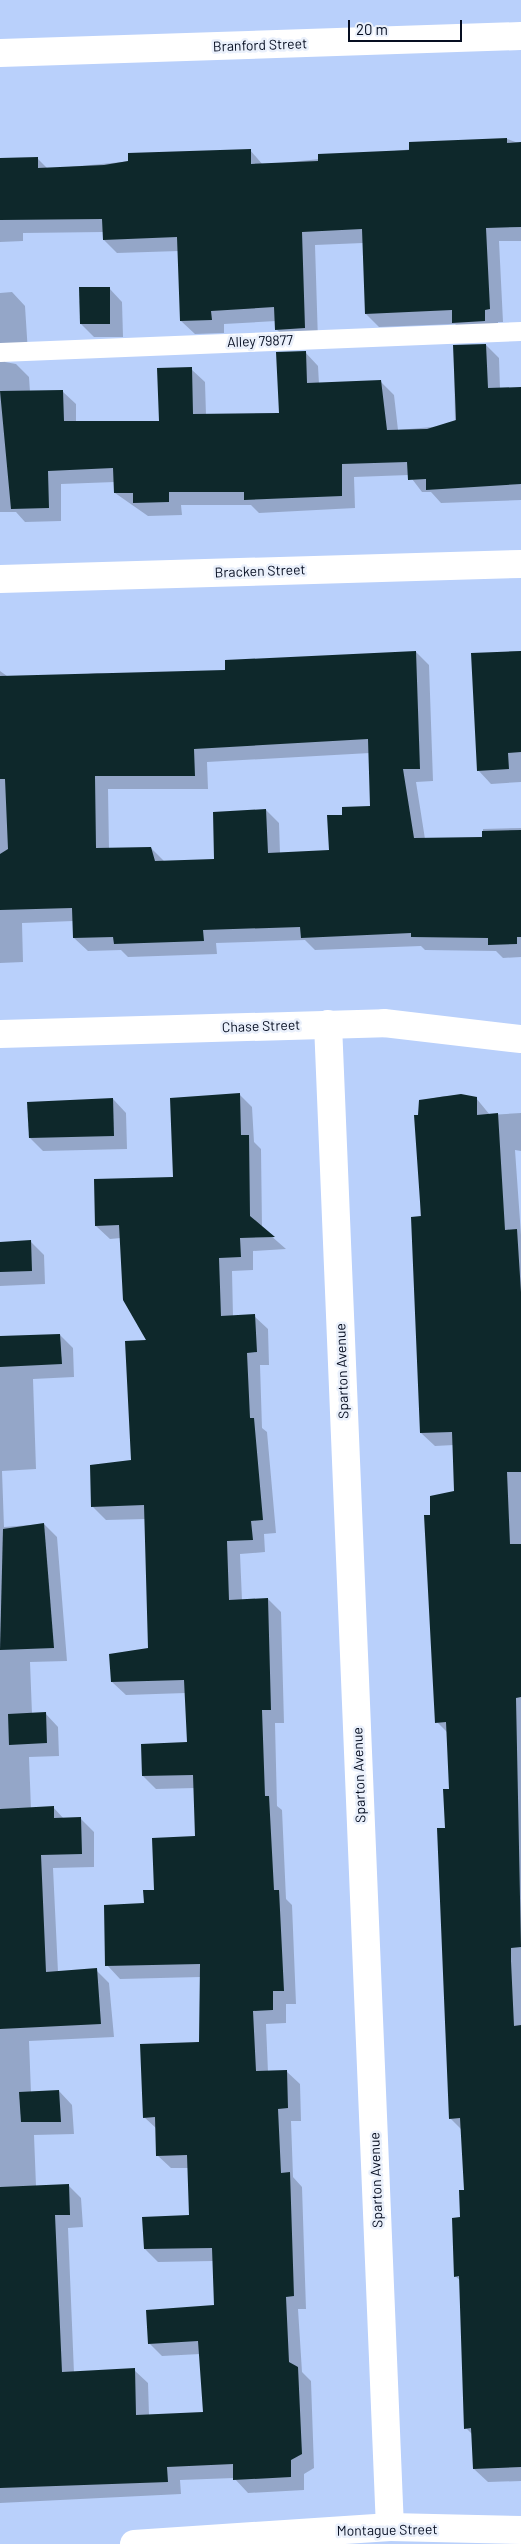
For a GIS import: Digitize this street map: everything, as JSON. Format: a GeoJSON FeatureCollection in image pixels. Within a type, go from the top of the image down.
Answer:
{"type":"FeatureCollection","features":[{"type":"Feature","properties":{"kind":"street","name":"Branford Street"},"geometry":{"type":"LineString","coordinates":[[0,53],[521,36]]}},
{"type":"Feature","properties":{"kind":"street","name":"Bracken Street"},"geometry":{"type":"LineString","coordinates":[[0,579],[521,564]]}},
{"type":"Feature","properties":{"kind":"street","name":"Chase Street"},"geometry":{"type":"LineString","coordinates":[[0,1034],[384,1023],[521,1038]]}},
{"type":"Feature","properties":{"kind":"street","name":"Sparton Avenue"},"geometry":{"type":"LineString","coordinates":[[328,1024],[390,2527]]}},
{"type":"Feature","properties":{"kind":"street","name":"Montague Street"},"geometry":{"type":"LineString","coordinates":[[134,2544],[390,2527],[521,2530]]}},
{"type":"Feature","properties":{"kind":"lane","name":"Alley 79877"},"geometry":{"type":"LineString","coordinates":[[0,352],[521,330]]}},
{"type":"Feature","properties":{"kind":"building"},"geometry":{"type":"Polygon","coordinates":[[[507,138],[507,143],[521,142],[521,227],[486,228],[490,309],[485,310],[485,321],[452,323],[452,310],[365,314],[362,229],[302,232],[305,328],[275,330],[274,307],[211,311],[212,320],[180,321],[177,237],[103,240],[102,219],[0,220],[0,158],[38,157],[38,168],[104,165],[128,161],[128,153],[251,149],[251,164],[318,161],[318,154],[409,150],[409,142],[507,138]]]}},
{"type":"Feature","properties":{"kind":"building"},"geometry":{"type":"Polygon","coordinates":[[[79,287],[110,287],[110,324],[80,324],[79,287]]]}},
{"type":"Feature","properties":{"kind":"building"},"geometry":{"type":"Polygon","coordinates":[[[486,344],[488,388],[521,387],[521,484],[426,490],[426,479],[408,480],[407,462],[342,464],[342,496],[244,500],[244,492],[169,492],[169,502],[133,503],[133,493],[114,493],[113,468],[48,471],[49,508],[11,509],[0,391],[63,390],[64,421],[159,421],[157,368],[192,367],[193,414],[279,413],[276,352],[306,351],[307,383],[381,380],[387,430],[427,429],[456,420],[453,345],[486,344]]]}},
{"type":"Feature","properties":{"kind":"building"},"geometry":{"type":"Polygon","coordinates":[[[416,651],[420,769],[403,769],[414,838],[482,837],[482,831],[521,830],[521,937],[517,937],[517,944],[488,945],[488,938],[411,937],[411,933],[301,938],[300,927],[203,930],[204,941],[114,944],[113,937],[73,938],[72,908],[0,910],[0,854],[8,849],[5,779],[0,779],[0,676],[225,670],[225,660],[416,651]],[[368,739],[194,749],[195,776],[95,776],[96,848],[151,847],[155,861],[214,859],[213,812],[266,809],[268,853],[329,850],[327,815],[342,815],[342,807],[370,806],[368,739]]]}},
{"type":"Feature","properties":{"kind":"building"},"geometry":{"type":"Polygon","coordinates":[[[521,651],[521,752],[508,753],[509,769],[477,771],[471,653],[521,651]]]}},
{"type":"Feature","properties":{"kind":"building"},"geometry":{"type":"Polygon","coordinates":[[[240,1093],[241,1135],[249,1135],[250,1216],[275,1237],[240,1238],[241,1257],[219,1258],[221,1316],[255,1314],[257,1352],[247,1353],[250,1418],[254,1418],[263,1520],[251,1521],[253,1540],[227,1541],[229,1600],[268,1598],[271,1710],[262,1710],[265,1796],[269,1796],[274,1890],[279,1890],[284,1991],[273,1991],[273,2010],[253,2011],[256,2071],[287,2070],[288,2108],[278,2109],[281,2173],[290,2172],[294,2296],[286,2297],[289,2362],[298,2367],[302,2454],[291,2460],[291,2477],[233,2480],[233,2464],[167,2467],[168,2482],[0,2488],[0,2187],[69,2184],[70,2215],[55,2215],[62,2372],[135,2368],[136,2415],[203,2412],[198,2341],[148,2344],[146,2310],[214,2305],[212,2248],[144,2249],[142,2217],[189,2215],[187,2155],[156,2156],[155,2117],[143,2118],[140,2044],[199,2042],[200,1964],[105,1966],[104,1905],[144,1903],[143,1890],[154,1890],[152,1838],[195,1836],[193,1775],[142,1776],[141,1744],[187,1742],[184,1680],[111,1682],[109,1654],[148,1648],[144,1505],[91,1507],[90,1465],[131,1460],[125,1341],[146,1340],[123,1300],[119,1225],[95,1226],[94,1179],[173,1177],[170,1098],[240,1093]]]}},
{"type":"Feature","properties":{"kind":"building"},"geometry":{"type":"Polygon","coordinates":[[[461,1094],[477,1097],[477,1115],[498,1113],[505,1230],[517,1229],[521,1292],[521,1472],[507,1472],[510,1544],[521,1544],[521,1697],[516,1698],[521,1947],[511,1948],[511,1961],[514,2026],[521,2025],[521,2467],[473,2469],[471,2428],[464,2429],[459,2276],[454,2277],[452,2218],[460,2217],[459,2190],[464,2190],[460,2118],[449,2119],[437,1828],[445,1828],[443,1789],[449,1789],[446,1722],[435,1723],[424,1515],[430,1515],[430,1496],[454,1491],[452,1432],[420,1433],[411,1217],[421,1216],[414,1115],[418,1115],[419,1100],[461,1094]]]}},
{"type":"Feature","properties":{"kind":"building"},"geometry":{"type":"Polygon","coordinates":[[[113,1098],[114,1136],[29,1138],[27,1102],[113,1098]]]}},
{"type":"Feature","properties":{"kind":"building"},"geometry":{"type":"Polygon","coordinates":[[[31,1240],[32,1271],[0,1272],[0,1242],[31,1240]]]}},
{"type":"Feature","properties":{"kind":"building"},"geometry":{"type":"Polygon","coordinates":[[[60,1334],[62,1364],[0,1367],[0,1336],[60,1334]]]}},
{"type":"Feature","properties":{"kind":"building"},"geometry":{"type":"Polygon","coordinates":[[[44,1523],[54,1648],[0,1650],[3,1529],[44,1523]]]}},
{"type":"Feature","properties":{"kind":"building"},"geometry":{"type":"Polygon","coordinates":[[[46,1712],[47,1743],[9,1745],[8,1714],[46,1712]]]}},
{"type":"Feature","properties":{"kind":"building"},"geometry":{"type":"Polygon","coordinates":[[[54,1806],[54,1818],[81,1817],[82,1854],[41,1855],[46,1972],[97,1968],[101,2024],[0,2029],[0,1809],[54,1806]]]}},
{"type":"Feature","properties":{"kind":"building"},"geometry":{"type":"Polygon","coordinates":[[[59,2090],[61,2122],[21,2122],[19,2092],[59,2090]]]}}]}
